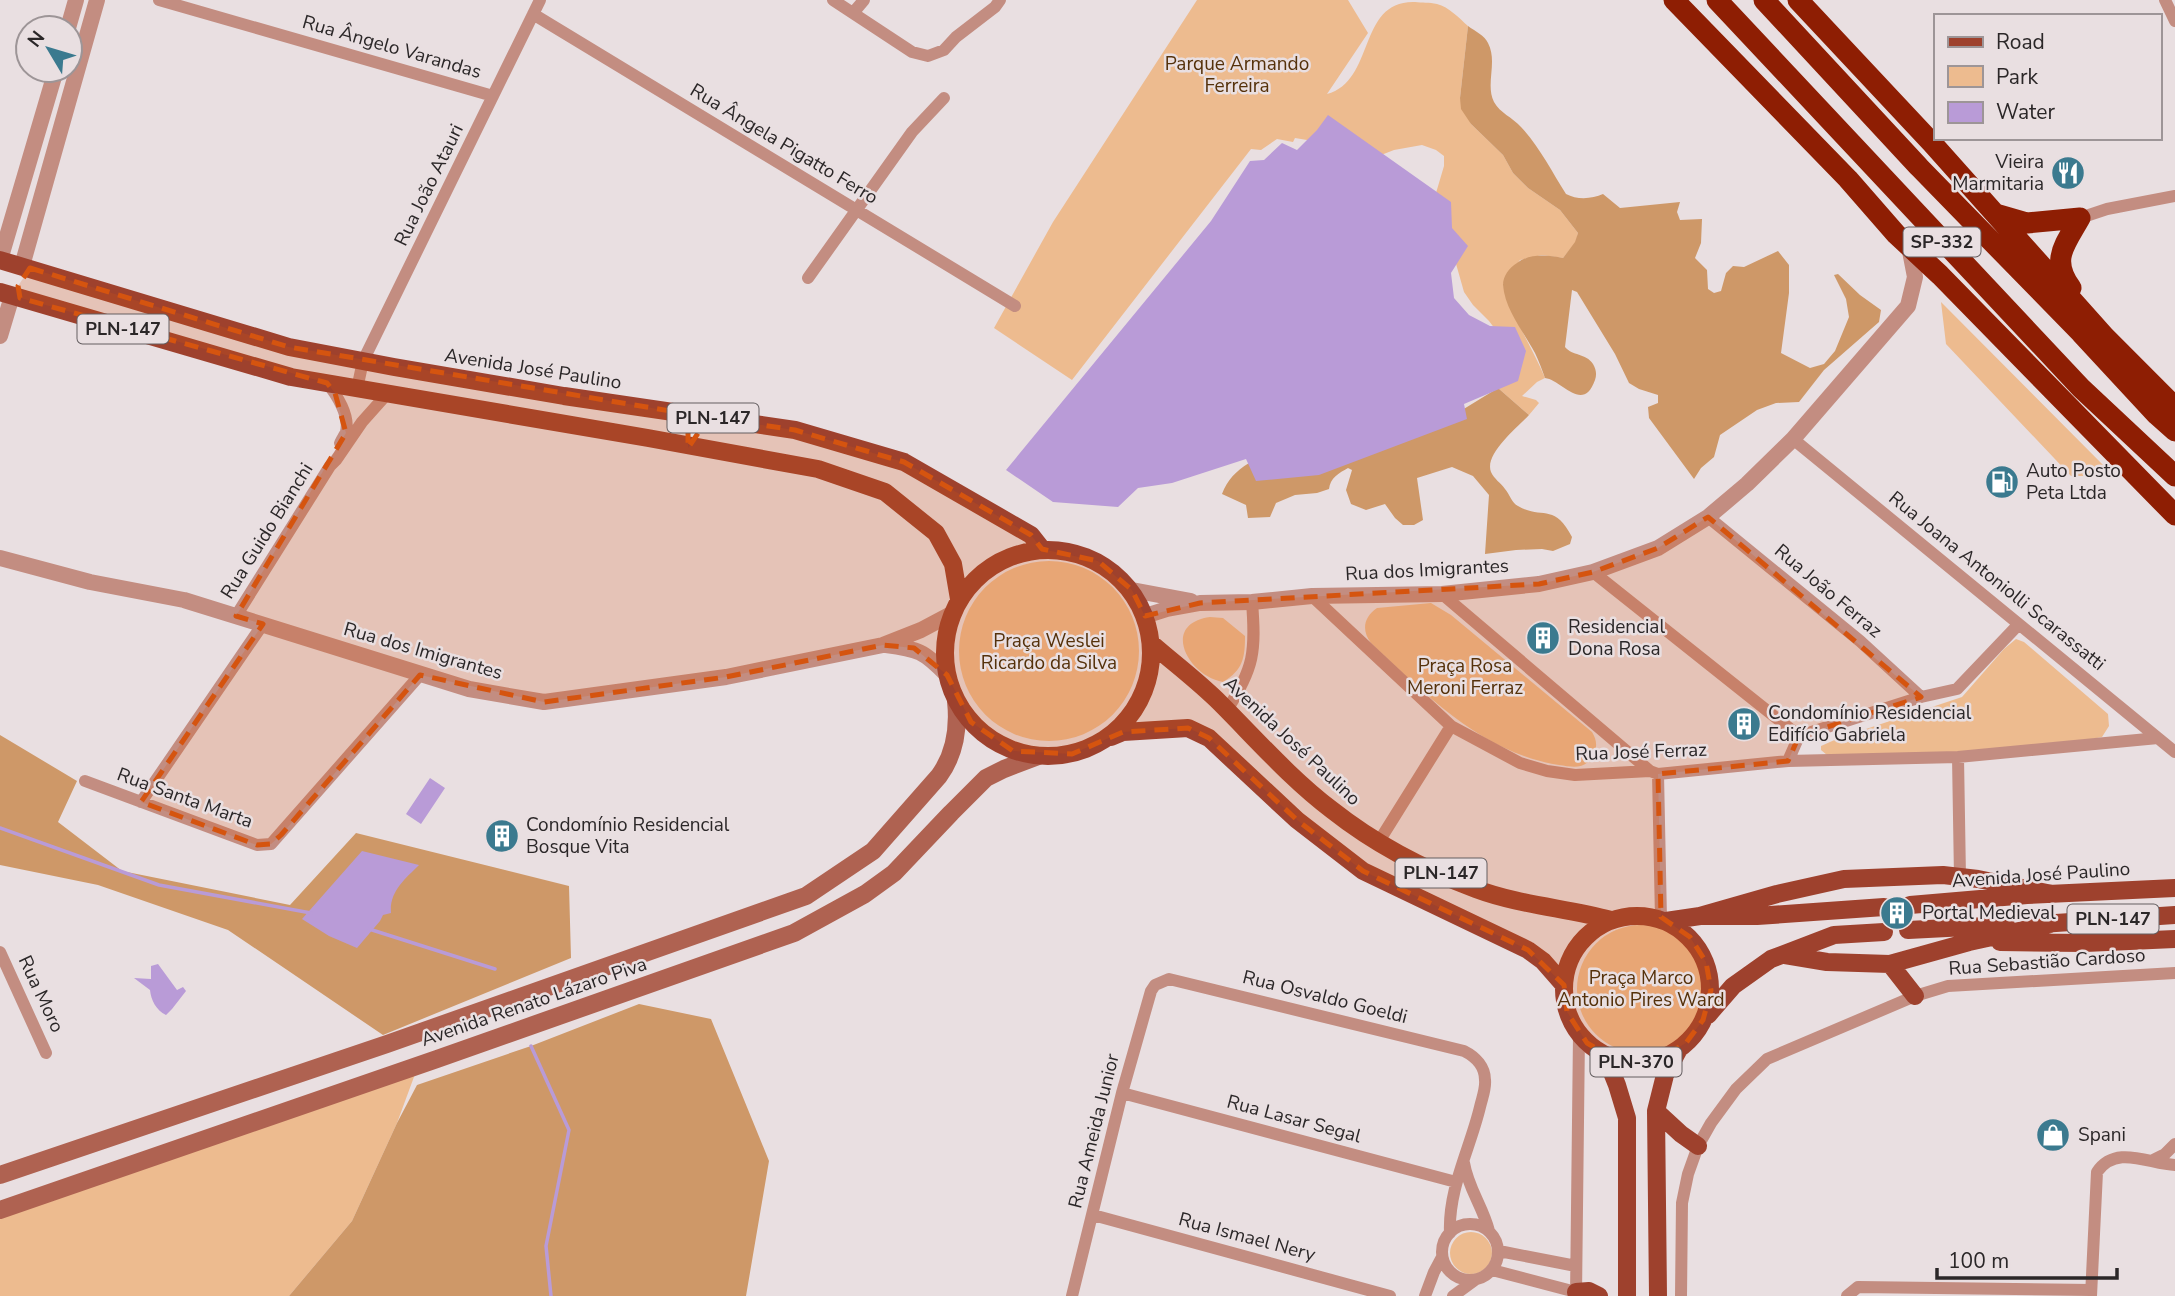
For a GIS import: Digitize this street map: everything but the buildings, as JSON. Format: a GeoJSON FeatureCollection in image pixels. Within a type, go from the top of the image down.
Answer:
{"type":"FeatureCollection","features":[{"type":"Feature","properties":{"kind":"highway"},"geometry":{"type":"LineString","coordinates":[[1674,0],[1848,179],[1896,234],[1940,275],[2174,512]]}},
{"type":"Feature","properties":{"kind":"highway","name":"SP-332"},"geometry":{"type":"LineString","coordinates":[[1717,0],[2081,388],[2175,476]]}},
{"type":"Feature","properties":{"kind":"highway","name":"SP-332"},"geometry":{"type":"LineString","coordinates":[[1764,0],[1919,167],[2157,415],[2175,430]]}},
{"type":"Feature","properties":{"kind":"highway"},"geometry":{"type":"LineString","coordinates":[[1798,0],[1996,214],[2105,337],[2175,407]]}},
{"type":"Feature","properties":{"kind":"highway"},"geometry":{"type":"LineString","coordinates":[[1996,214],[2027,223],[2080,218]]}},
{"type":"Feature","properties":{"kind":"highway"},"geometry":{"type":"LineString","coordinates":[[2080,218],[2059,257],[2062,276],[2105,337]]}},
{"type":"Feature","properties":{"kind":"main road","name":"Avenida José Paulino"},"geometry":{"type":"LineString","coordinates":[[0,260],[289,347],[564,396],[795,430],[904,462],[1031,535],[1042,549]]}},
{"type":"Feature","properties":{"kind":"main road"},"geometry":{"type":"LineString","coordinates":[[11,295],[26,267]]}},
{"type":"Feature","properties":{"kind":"main road","name":"PLN-147"},"geometry":{"type":"LineString","coordinates":[[11,295],[291,377],[818,469],[885,492],[936,533],[953,564],[956,606]]}},
{"type":"Feature","properties":{"kind":"main road"},"geometry":{"type":"LineString","coordinates":[[226,358],[232,348],[236,331]]}},
{"type":"Feature","properties":{"kind":"main road"},"geometry":{"type":"LineString","coordinates":[[682,444],[687,432],[688,414]]}},
{"type":"Feature","properties":{"kind":"main road"},"geometry":{"type":"LineString","coordinates":[[701,447],[701,430],[709,417]]}},
{"type":"Feature","properties":{"kind":"main road"},"geometry":{"type":"LineString","coordinates":[[1042,549],[1076,552],[1098,561],[1132,590],[1150,631],[1152,644],[1148,681],[1131,715],[1104,740],[1072,754],[1038,756],[1013,751],[990,739],[971,722],[956,701],[947,675],[945,643],[956,606],[974,581],[992,566],[1008,557],[1042,549]]}},
{"type":"Feature","properties":{"kind":"main road","name":"Avenida José Paulino"},"geometry":{"type":"LineString","coordinates":[[1152,644],[1227,710],[1331,810],[1378,843],[1477,889],[1521,902],[1573,910],[1611,920]]}},
{"type":"Feature","properties":{"kind":"main road","name":"Avenida Renato Lázaro Piva"},"geometry":{"type":"LineString","coordinates":[[0,1175],[426,1030],[806,896],[873,851],[939,776],[947,765],[956,738],[956,701]]}},
{"type":"Feature","properties":{"kind":"main road","name":"PLN-147"},"geometry":{"type":"LineString","coordinates":[[1104,740],[1123,732],[1188,728],[1209,738],[1297,820],[1363,871],[1528,950],[1543,961],[1564,985]]}},
{"type":"Feature","properties":{"kind":"main road","name":"Avenida Renato Lázaro Piva"},"geometry":{"type":"LineString","coordinates":[[0,1210],[794,933],[855,900],[894,873],[986,778],[1038,756]]}},
{"type":"Feature","properties":{"kind":"main road"},"geometry":{"type":"LineString","coordinates":[[1700,916],[1844,878],[1943,875],[2052,894]]}},
{"type":"Feature","properties":{"kind":"main road","name":"Avenida José Paulino"},"geometry":{"type":"LineString","coordinates":[[1910,905],[2175,888]]}},
{"type":"Feature","properties":{"kind":"main road"},"geometry":{"type":"LineString","coordinates":[[1611,920],[1636,915],[1664,920],[1884,907]]}},
{"type":"Feature","properties":{"kind":"main road","name":"PLN-147"},"geometry":{"type":"LineString","coordinates":[[1908,930],[2175,915]]}},
{"type":"Feature","properties":{"kind":"main road","name":"PLN-370"},"geometry":{"type":"LineString","coordinates":[[1611,920],[1587,935],[1570,958],[1564,985],[1567,1012],[1580,1034],[1609,1065],[1627,1118],[1627,1296]]}},
{"type":"Feature","properties":{"kind":"main road","name":"PLN-370"},"geometry":{"type":"LineString","coordinates":[[1595,1049],[1615,1059],[1637,1062],[1659,1059],[1686,1043],[1703,1020],[1711,990],[1706,962],[1690,937],[1664,920]]}},
{"type":"Feature","properties":{"kind":"main road"},"geometry":{"type":"LineString","coordinates":[[1785,955],[1827,962],[1890,964],[1969,942],[2051,924]]}},
{"type":"Feature","properties":{"kind":"main road"},"geometry":{"type":"LineString","coordinates":[[1703,1020],[1733,986],[1771,959],[1834,936],[1884,932]]}},
{"type":"Feature","properties":{"kind":"main road"},"geometry":{"type":"LineString","coordinates":[[1969,942],[2085,943],[2175,939]]}},
{"type":"Feature","properties":{"kind":"main road"},"geometry":{"type":"LineString","coordinates":[[1890,964],[1915,996]]}},
{"type":"Feature","properties":{"kind":"main road","name":"PLN-370"},"geometry":{"type":"LineString","coordinates":[[1657,1288],[1656,1111],[1665,1075],[1679,1049]]}},
{"type":"Feature","properties":{"kind":"main road"},"geometry":{"type":"LineString","coordinates":[[1656,1111],[1698,1146]]}},
{"type":"Feature","properties":{"kind":"main road"},"geometry":{"type":"LineString","coordinates":[[1657,1288],[1668,1296]]}},
{"type":"Feature","properties":{"kind":"main road"},"geometry":{"type":"LineString","coordinates":[[1576,1294],[1589,1291],[1599,1296]]}},
{"type":"Feature","properties":{"kind":"street"},"geometry":{"type":"LineString","coordinates":[[26,267],[97,0]]}},
{"type":"Feature","properties":{"kind":"street","name":"Rua Ângelo Varandas"},"geometry":{"type":"LineString","coordinates":[[159,0],[494,96]]}},
{"type":"Feature","properties":{"kind":"street","name":"Rua João Atauri"},"geometry":{"type":"LineString","coordinates":[[357,388],[363,361],[540,0]]}},
{"type":"Feature","properties":{"kind":"street"},"geometry":{"type":"LineString","coordinates":[[833,0],[912,52],[928,56],[944,50],[1000,0]]}},
{"type":"Feature","properties":{"kind":"street"},"geometry":{"type":"LineString","coordinates":[[853,13],[864,0]]}},
{"type":"Feature","properties":{"kind":"street"},"geometry":{"type":"LineString","coordinates":[[2165,0],[2175,21]]}},
{"type":"Feature","properties":{"kind":"street","name":"Rua Ângela Pigatto Ferro"},"geometry":{"type":"LineString","coordinates":[[533,14],[1015,306]]}},
{"type":"Feature","properties":{"kind":"street"},"geometry":{"type":"LineString","coordinates":[[0,260],[52,84]]}},
{"type":"Feature","properties":{"kind":"street"},"geometry":{"type":"LineString","coordinates":[[808,278],[912,132],[944,98]]}},
{"type":"Feature","properties":{"kind":"street"},"geometry":{"type":"LineString","coordinates":[[45,109],[65,114]]}},
{"type":"Feature","properties":{"kind":"street"},"geometry":{"type":"LineString","coordinates":[[2080,218],[2107,209],[2175,196]]}},
{"type":"Feature","properties":{"kind":"street","name":"Rua dos Imigrantes"},"geometry":{"type":"LineString","coordinates":[[1145,616],[1167,608],[1200,603],[1252,602],[1312,596],[1442,594],[1539,584],[1593,572],[1657,548],[1708,517],[1747,484],[1793,439],[1908,306],[1915,277],[1909,246]]}},
{"type":"Feature","properties":{"kind":"street"},"geometry":{"type":"LineString","coordinates":[[0,336],[11,295]]}},
{"type":"Feature","properties":{"kind":"street","name":"Rua Guido Bianchi"},"geometry":{"type":"LineString","coordinates":[[327,383],[335,393],[346,419],[346,433],[330,466]]}},
{"type":"Feature","properties":{"kind":"street","name":"Rua Guido Bianchi"},"geometry":{"type":"LineString","coordinates":[[236,616],[330,466],[362,422],[387,394]]}},
{"type":"Feature","properties":{"kind":"street","name":"Rua Joana Antoniolli Scarassatti"},"geometry":{"type":"LineString","coordinates":[[1793,439],[2175,752]]}},
{"type":"Feature","properties":{"kind":"street","name":"Rua João Ferraz"},"geometry":{"type":"LineString","coordinates":[[1708,517],[1860,641],[1921,696]]}},
{"type":"Feature","properties":{"kind":"street","name":"Rua dos Imigrantes"},"geometry":{"type":"LineString","coordinates":[[0,558],[90,582],[184,600],[469,690],[544,702],[726,677],[883,645],[921,630],[956,606]]}},
{"type":"Feature","properties":{"kind":"street"},"geometry":{"type":"LineString","coordinates":[[1593,572],[1799,736]]}},
{"type":"Feature","properties":{"kind":"street","name":"Rua dos Imigrantes"},"geometry":{"type":"LineString","coordinates":[[1132,590],[1200,603]]}},
{"type":"Feature","properties":{"kind":"street"},"geometry":{"type":"LineString","coordinates":[[1442,594],[1654,773],[1664,920]]}},
{"type":"Feature","properties":{"kind":"street","name":"Rua José Ferraz"},"geometry":{"type":"LineString","coordinates":[[1312,596],[1451,726],[1520,763],[1547,771],[1575,775],[1654,773],[1788,761],[1958,758],[2158,737]]}},
{"type":"Feature","properties":{"kind":"street"},"geometry":{"type":"LineString","coordinates":[[1227,710],[1245,681],[1252,659],[1252,602]]}},
{"type":"Feature","properties":{"kind":"street"},"geometry":{"type":"LineString","coordinates":[[141,802],[263,624]]}},
{"type":"Feature","properties":{"kind":"street"},"geometry":{"type":"LineString","coordinates":[[1788,761],[1799,736],[1921,696],[1957,690],[2018,625]]}},
{"type":"Feature","properties":{"kind":"street","name":"Rua dos Imigrantes"},"geometry":{"type":"LineString","coordinates":[[883,645],[914,648],[930,657],[947,675]]}},
{"type":"Feature","properties":{"kind":"street","name":"Rua Santa Marta"},"geometry":{"type":"LineString","coordinates":[[85,781],[257,845],[271,844],[420,675]]}},
{"type":"Feature","properties":{"kind":"street"},"geometry":{"type":"LineString","coordinates":[[1378,843],[1451,726]]}},
{"type":"Feature","properties":{"kind":"street"},"geometry":{"type":"LineString","coordinates":[[1958,758],[1960,877]]}},
{"type":"Feature","properties":{"kind":"street","name":"Rua Moro"},"geometry":{"type":"LineString","coordinates":[[1,955],[46,1053]]}},
{"type":"Feature","properties":{"kind":"street","name":"Rua Sebastião Cardoso"},"geometry":{"type":"LineString","coordinates":[[1698,1146],[1726,1101],[1767,1059],[1915,996],[1948,986],[2175,973]]}},
{"type":"Feature","properties":{"kind":"street","name":"Rua Osvaldo Goeldi"},"geometry":{"type":"LineString","coordinates":[[1163,980],[1177,980],[1464,1051],[1476,1059],[1484,1071],[1486,1083],[1464,1161]]}},
{"type":"Feature","properties":{"kind":"street","name":"Rua Ameida Junior"},"geometry":{"type":"LineString","coordinates":[[1072,1296],[1122,1093],[1151,991],[1163,980]]}},
{"type":"Feature","properties":{"kind":"street"},"geometry":{"type":"LineString","coordinates":[[1492,1270],[1576,1294],[1580,1034]]}},
{"type":"Feature","properties":{"kind":"street","name":"Rua Lasar Segal"},"geometry":{"type":"LineString","coordinates":[[1122,1093],[1456,1182]]}},
{"type":"Feature","properties":{"kind":"street"},"geometry":{"type":"LineString","coordinates":[[2153,1160],[2165,1154],[2175,1144]]}},
{"type":"Feature","properties":{"kind":"street"},"geometry":{"type":"LineString","coordinates":[[1681,1296],[1682,1203],[1698,1146]]}},
{"type":"Feature","properties":{"kind":"street"},"geometry":{"type":"LineString","coordinates":[[1849,1293],[1858,1287],[1969,1292],[2091,1293],[2097,1172],[2105,1162],[2114,1157],[2175,1165]]}},
{"type":"Feature","properties":{"kind":"street"},"geometry":{"type":"LineString","coordinates":[[1450,1233],[1449,1215],[1464,1161]]}},
{"type":"Feature","properties":{"kind":"street"},"geometry":{"type":"LineString","coordinates":[[1442,1257],[1448,1270],[1468,1281],[1485,1277],[1496,1265],[1498,1244],[1489,1231],[1485,1216],[1468,1183],[1464,1161]]}},
{"type":"Feature","properties":{"kind":"street","name":"Rua Ismael Nery"},"geometry":{"type":"LineString","coordinates":[[1093,1216],[1391,1296]]}},
{"type":"Feature","properties":{"kind":"street"},"geometry":{"type":"LineString","coordinates":[[1425,1296],[1450,1233],[1465,1225],[1474,1224],[1489,1231]]}},
{"type":"Feature","properties":{"kind":"street"},"geometry":{"type":"LineString","coordinates":[[1499,1251],[1576,1266]]}},
{"type":"Feature","properties":{"kind":"street"},"geometry":{"type":"LineString","coordinates":[[1453,1296],[1475,1280]]}},
{"type":"Feature","properties":{"kind":"highlighted area"},"geometry":{"type":"Polygon","coordinates":[[[30,268],[289,347],[688,414],[688,448],[709,417],[795,430],[904,462],[1031,535],[1042,549],[1098,561],[1132,590],[1145,616],[1200,603],[1539,584],[1593,572],[1658,548],[1708,517],[1921,697],[1799,736],[1788,761],[1658,774],[1661,917],[1690,937],[1706,962],[1711,990],[1703,1020],[1686,1043],[1659,1059],[1637,1062],[1615,1059],[1587,1043],[1567,1012],[1564,985],[1528,950],[1363,871],[1297,820],[1209,738],[1188,728],[1123,732],[1072,754],[1013,751],[971,722],[947,675],[914,648],[883,645],[726,677],[544,702],[420,675],[281,835],[271,844],[257,845],[141,802],[263,624],[236,616],[346,433],[335,393],[327,383],[20,298],[18,286],[30,268]]]}},
{"type":"Feature","properties":{"kind":"green space","name":"Parque Armando Ferreira"},"geometry":{"type":"Polygon","coordinates":[[[1197,0],[1348,0],[1368,33],[1327,94],[1342,86],[1353,74],[1375,27],[1384,14],[1397,5],[1415,2],[1441,5],[1468,26],[1460,98],[1471,124],[1503,155],[1513,173],[1528,188],[1560,210],[1578,233],[1576,242],[1563,258],[1542,255],[1520,260],[1503,284],[1545,378],[1522,396],[1539,403],[1529,415],[1498,388],[1514,354],[1464,292],[1436,193],[1444,166],[1444,156],[1422,145],[1394,150],[1376,157],[1295,138],[1293,142],[1277,139],[1261,150],[1251,149],[1072,380],[994,328],[1053,222],[1197,0]]]}},
{"type":"Feature","properties":{"kind":"green space"},"geometry":{"type":"Polygon","coordinates":[[[1941,302],[2114,476],[2071,476],[1946,344],[1941,302]]]}},
{"type":"Feature","properties":{"kind":"green space","name":"Praça Weslei Ricardo da Silva"},"geometry":{"type":"Polygon","coordinates":[[[1049,561],[1084,568],[1113,587],[1132,616],[1139,651],[1132,686],[1113,715],[1084,734],[1049,741],[1014,734],[985,715],[966,686],[959,651],[966,616],[985,587],[1014,568],[1049,561]]]}},
{"type":"Feature","properties":{"kind":"green space","name":"Praça Rosa Meroni Ferraz"},"geometry":{"type":"Polygon","coordinates":[[[1431,603],[1451,615],[1592,732],[1596,747],[1589,761],[1581,766],[1559,765],[1531,758],[1480,735],[1434,701],[1371,643],[1365,624],[1369,615],[1377,608],[1431,603]]]}},
{"type":"Feature","properties":{"kind":"green space"},"geometry":{"type":"Polygon","coordinates":[[[1210,617],[1223,618],[1245,636],[1242,663],[1235,673],[1223,682],[1210,678],[1199,670],[1190,661],[1185,650],[1183,639],[1186,629],[1195,622],[1210,617]]]}},
{"type":"Feature","properties":{"kind":"green space"},"geometry":{"type":"Polygon","coordinates":[[[2016,639],[2024,642],[2108,714],[2109,726],[2102,737],[1948,753],[1827,755],[1821,750],[1821,746],[1839,738],[1962,697],[2016,639]]]}},
{"type":"Feature","properties":{"kind":"green space","name":"Praça Marco Antonio Pires Ward"},"geometry":{"type":"Polygon","coordinates":[[[1641,925],[1665,930],[1686,944],[1700,965],[1705,989],[1700,1013],[1686,1034],[1665,1048],[1641,1053],[1617,1048],[1596,1034],[1582,1013],[1577,989],[1582,965],[1596,944],[1617,930],[1641,925]]]}},
{"type":"Feature","properties":{"kind":"green space"},"geometry":{"type":"Polygon","coordinates":[[[418,1066],[397,1123],[352,1221],[289,1296],[0,1296],[0,1212],[418,1066]]]}},
{"type":"Feature","properties":{"kind":"green space"},"geometry":{"type":"Polygon","coordinates":[[[1471,1232],[1486,1238],[1492,1253],[1486,1268],[1471,1274],[1456,1268],[1450,1253],[1456,1238],[1471,1232]]]}},
{"type":"Feature","properties":{"kind":"shaded area"},"geometry":{"type":"Polygon","coordinates":[[[1468,26],[1485,38],[1491,50],[1491,88],[1494,102],[1528,134],[1566,194],[1584,198],[1603,194],[1620,208],[1680,202],[1677,212],[1680,220],[1702,219],[1701,243],[1695,258],[1707,270],[1708,289],[1714,293],[1721,291],[1726,273],[1733,266],[1744,267],[1778,251],[1789,265],[1789,293],[1781,353],[1810,368],[1824,364],[1835,351],[1849,317],[1846,299],[1834,275],[1838,274],[1881,310],[1879,322],[1824,370],[1799,402],[1776,403],[1757,410],[1720,435],[1714,457],[1701,468],[1694,479],[1649,418],[1648,407],[1658,403],[1658,395],[1629,383],[1615,354],[1577,292],[1572,290],[1565,347],[1590,360],[1595,370],[1595,380],[1590,390],[1578,395],[1545,378],[1535,353],[1507,303],[1503,282],[1511,267],[1522,260],[1533,256],[1563,258],[1578,233],[1560,210],[1528,188],[1513,173],[1503,155],[1471,124],[1461,109],[1468,26]]]}},
{"type":"Feature","properties":{"kind":"shaded area"},"geometry":{"type":"Polygon","coordinates":[[[1498,388],[1529,415],[1497,449],[1492,457],[1491,472],[1516,505],[1553,516],[1565,526],[1572,537],[1570,544],[1553,551],[1516,550],[1485,554],[1489,495],[1473,476],[1452,467],[1417,478],[1423,520],[1414,525],[1403,525],[1385,504],[1366,510],[1351,504],[1346,490],[1352,470],[1348,468],[1333,479],[1329,489],[1295,495],[1276,503],[1270,517],[1248,518],[1246,505],[1222,494],[1232,476],[1249,463],[1436,426],[1498,388]]]}},
{"type":"Feature","properties":{"kind":"shaded area"},"geometry":{"type":"Polygon","coordinates":[[[0,735],[77,781],[58,822],[122,871],[290,905],[356,833],[569,886],[571,958],[383,1035],[228,930],[98,885],[0,865],[0,735]]]}},
{"type":"Feature","properties":{"kind":"shaded area"},"geometry":{"type":"Polygon","coordinates":[[[639,1004],[711,1019],[769,1161],[746,1296],[289,1296],[352,1221],[417,1085],[531,1046],[639,1004]]]}},
{"type":"Feature","properties":{"kind":"water"},"geometry":{"type":"Polygon","coordinates":[[[1328,115],[1451,202],[1452,228],[1468,246],[1451,273],[1454,298],[1469,315],[1490,326],[1515,327],[1526,351],[1518,381],[1464,404],[1467,419],[1319,475],[1256,481],[1246,459],[1172,483],[1138,488],[1118,507],[1053,502],[1006,470],[1211,221],[1250,161],[1264,160],[1282,143],[1297,150],[1328,115]]]}},
{"type":"Feature","properties":{"kind":"water"},"geometry":{"type":"Polygon","coordinates":[[[430,778],[445,788],[421,824],[406,814],[430,778]]]}},
{"type":"Feature","properties":{"kind":"water"},"geometry":{"type":"Polygon","coordinates":[[[362,851],[419,865],[395,892],[391,913],[383,915],[357,948],[329,936],[302,919],[362,851]]]}},
{"type":"Feature","properties":{"kind":"water"},"geometry":{"type":"Polygon","coordinates":[[[158,964],[177,990],[183,987],[186,991],[166,1015],[155,1004],[150,990],[134,978],[151,979],[151,966],[158,964]]]}},
{"type":"Feature","properties":{"kind":"waterway"},"geometry":{"type":"LineString","coordinates":[[0,828],[159,885],[311,913]]}},
{"type":"Feature","properties":{"kind":"waterway"},"geometry":{"type":"LineString","coordinates":[[369,929],[495,969]]}},
{"type":"Feature","properties":{"kind":"waterway"},"geometry":{"type":"LineString","coordinates":[[531,1046],[569,1130],[546,1246],[551,1296]]}},
{"type":"Feature","properties":{"kind":"place","name":"Vieira Marmitaria"},"geometry":{"type":"Point","coordinates":[2068,173]}},
{"type":"Feature","properties":{"kind":"place","name":"Auto Posto Peta Ltda"},"geometry":{"type":"Point","coordinates":[2002,482]}},
{"type":"Feature","properties":{"kind":"place","name":"Residencial Dona Rosa"},"geometry":{"type":"Point","coordinates":[1543,638]}},
{"type":"Feature","properties":{"kind":"place","name":"Condomínio Residencial Edifício Gabriela"},"geometry":{"type":"Point","coordinates":[1744,724]}},
{"type":"Feature","properties":{"kind":"place","name":"Condomínio Residencial Bosque Vita"},"geometry":{"type":"Point","coordinates":[502,836]}},
{"type":"Feature","properties":{"kind":"place","name":"Portal Medieval"},"geometry":{"type":"Point","coordinates":[1897,913]}},
{"type":"Feature","properties":{"kind":"place","name":"Spani"},"geometry":{"type":"Point","coordinates":[2053,1135]}}]}
